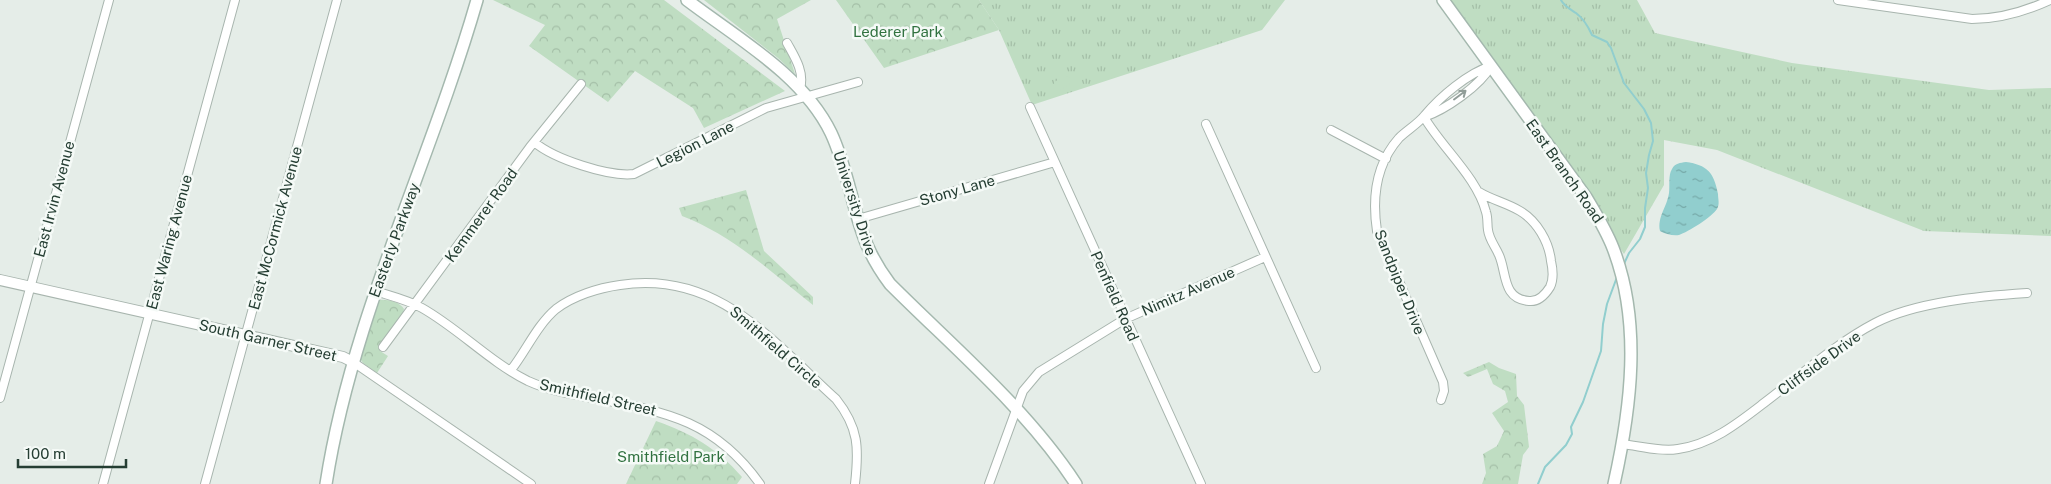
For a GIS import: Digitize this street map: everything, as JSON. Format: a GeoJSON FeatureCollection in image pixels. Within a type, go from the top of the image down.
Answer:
{"type":"FeatureCollection","features":[{"type":"Feature","properties":{"kind":"main road","name":"Easterly Parkway"},"geometry":{"type":"LineString","coordinates":[[326,484],[344,392],[375,291],[460,58],[477,0]]}},
{"type":"Feature","properties":{"kind":"main road","name":"University Drive"},"geometry":{"type":"LineString","coordinates":[[687,0],[784,72],[808,96],[825,121],[836,146],[866,244],[875,263],[890,284],[1016,408],[1046,442],[1076,484]]}},
{"type":"Feature","properties":{"kind":"main road","name":"East Branch Road"},"geometry":{"type":"LineString","coordinates":[[1443,0],[1586,197],[1614,250],[1626,293],[1631,332],[1630,372],[1622,444],[1614,484]]}},
{"type":"Feature","properties":{"kind":"street","name":"East Irvin Avenue"},"geometry":{"type":"LineString","coordinates":[[0,398],[109,0]]}},
{"type":"Feature","properties":{"kind":"street","name":"East Waring Avenue"},"geometry":{"type":"LineString","coordinates":[[102,484],[235,0]]}},
{"type":"Feature","properties":{"kind":"street","name":"East McCormick Avenue"},"geometry":{"type":"LineString","coordinates":[[205,484],[337,0]]}},
{"type":"Feature","properties":{"kind":"street"},"geometry":{"type":"LineString","coordinates":[[1838,0],[1917,12],[1985,19],[2016,14],[2050,0]]}},
{"type":"Feature","properties":{"kind":"street"},"geometry":{"type":"LineString","coordinates":[[787,43],[800,69],[800,88]]}},
{"type":"Feature","properties":{"kind":"street","name":"Sandpiper Drive"},"geometry":{"type":"LineString","coordinates":[[1441,400],[1444,391],[1443,382],[1377,231],[1375,199],[1377,182],[1386,159],[1399,138],[1424,117],[1438,113],[1485,77],[1491,66]]}},
{"type":"Feature","properties":{"kind":"street","name":"Legion Lane"},"geometry":{"type":"LineString","coordinates":[[534,142],[549,153],[565,160],[616,174],[634,174],[766,108],[858,82]]}},
{"type":"Feature","properties":{"kind":"street","name":"Kemmerer Road"},"geometry":{"type":"LineString","coordinates":[[384,347],[534,142],[581,84]]}},
{"type":"Feature","properties":{"kind":"street","name":"Penfield Road"},"geometry":{"type":"LineString","coordinates":[[1030,107],[1201,484]]}},
{"type":"Feature","properties":{"kind":"street"},"geometry":{"type":"LineString","coordinates":[[1424,117],[1479,192],[1486,211],[1488,233],[1499,254],[1506,286],[1511,294],[1518,299],[1531,301],[1543,296],[1549,289],[1553,279],[1551,256],[1545,240],[1526,215],[1479,192]]}},
{"type":"Feature","properties":{"kind":"street"},"geometry":{"type":"LineString","coordinates":[[1206,124],[1316,368]]}},
{"type":"Feature","properties":{"kind":"street"},"geometry":{"type":"LineString","coordinates":[[1331,130],[1386,159]]}},
{"type":"Feature","properties":{"kind":"street","name":"Stony Lane"},"geometry":{"type":"LineString","coordinates":[[858,219],[1055,162]]}},
{"type":"Feature","properties":{"kind":"street"},"geometry":{"type":"LineString","coordinates":[[1488,222],[1496,201]]}},
{"type":"Feature","properties":{"kind":"street","name":"Nimitz Avenue"},"geometry":{"type":"LineString","coordinates":[[989,484],[1023,391],[1039,372],[1125,319],[1265,257]]}},
{"type":"Feature","properties":{"kind":"street","name":"South Garner Street"},"geometry":{"type":"LineString","coordinates":[[0,280],[343,356],[531,484]]}},
{"type":"Feature","properties":{"kind":"street","name":"Smithfield Circle"},"geometry":{"type":"LineString","coordinates":[[511,370],[555,310],[588,293],[612,286],[648,283],[666,284],[702,293],[730,306],[748,319],[836,399],[846,411],[853,426],[857,442],[858,455],[855,484]]}},
{"type":"Feature","properties":{"kind":"street","name":"Smithfield Street"},"geometry":{"type":"LineString","coordinates":[[375,291],[415,304],[511,370],[551,390],[655,410],[686,421],[724,444],[746,466],[760,484]]}},
{"type":"Feature","properties":{"kind":"street","name":"Cliffside Drive"},"geometry":{"type":"LineString","coordinates":[[1622,444],[1666,450],[1706,442],[1730,428],[1859,333],[1891,316],[1932,305],[2027,293]]}},
{"type":"Feature","properties":{"kind":"green space"},"geometry":{"type":"Polygon","coordinates":[[[493,0],[664,0],[785,91],[704,128],[693,108],[635,71],[608,102],[529,46],[545,25],[493,0]]]}},
{"type":"Feature","properties":{"kind":"green space"},"geometry":{"type":"Polygon","coordinates":[[[704,0],[811,0],[777,19],[795,74],[778,58],[704,0]]]}},
{"type":"Feature","properties":{"kind":"green space","name":"Lederer Park"},"geometry":{"type":"Polygon","coordinates":[[[836,0],[979,0],[999,30],[884,68],[836,0]]]}},
{"type":"Feature","properties":{"kind":"green space"},"geometry":{"type":"Polygon","coordinates":[[[979,0],[1285,0],[1262,30],[1032,105],[999,30],[979,0]]]}},
{"type":"Feature","properties":{"kind":"green space"},"geometry":{"type":"Polygon","coordinates":[[[1443,0],[1637,0],[1655,33],[1792,63],[1989,90],[2051,88],[2051,236],[1924,231],[1717,150],[1664,140],[1664,185],[1624,254],[1586,197],[1443,0]]]}},
{"type":"Feature","properties":{"kind":"green space"},"geometry":{"type":"Polygon","coordinates":[[[1066,76],[1071,78],[1071,83],[1059,91],[1055,89],[1054,82],[1066,76]]]}},
{"type":"Feature","properties":{"kind":"green space"},"geometry":{"type":"Polygon","coordinates":[[[746,190],[764,251],[813,297],[813,305],[751,255],[718,233],[682,216],[679,208],[746,190]]]}},
{"type":"Feature","properties":{"kind":"green space"},"geometry":{"type":"Polygon","coordinates":[[[380,300],[400,304],[404,309],[380,345],[380,351],[388,356],[377,373],[363,363],[360,358],[380,300]]]}},
{"type":"Feature","properties":{"kind":"green space"},"geometry":{"type":"Polygon","coordinates":[[[1489,362],[1516,374],[1517,396],[1524,405],[1529,447],[1523,455],[1518,484],[1482,484],[1486,473],[1483,454],[1497,446],[1504,431],[1492,413],[1508,402],[1505,391],[1493,384],[1487,369],[1468,377],[1463,373],[1489,362]]]}},
{"type":"Feature","properties":{"kind":"green space","name":"Smithfield Park"},"geometry":{"type":"Polygon","coordinates":[[[656,421],[681,431],[703,443],[723,458],[742,477],[737,484],[626,484],[656,421]]]}},
{"type":"Feature","properties":{"kind":"water"},"geometry":{"type":"Polygon","coordinates":[[[1686,162],[1699,165],[1712,175],[1718,194],[1717,209],[1694,228],[1679,235],[1664,233],[1660,231],[1659,226],[1669,193],[1670,174],[1675,166],[1686,162]]]}},
{"type":"Feature","properties":{"kind":"waterway"},"geometry":{"type":"LineString","coordinates":[[1561,0],[1565,6],[1581,18],[1592,35],[1607,42],[1624,83],[1644,109],[1651,123],[1653,141],[1646,173],[1648,188],[1645,227],[1640,239],[1629,253],[1623,266]]}},
{"type":"Feature","properties":{"kind":"waterway"},"geometry":{"type":"LineString","coordinates":[[1538,484],[1545,467],[1566,445],[1572,434],[1571,427],[1583,402],[1601,351],[1607,304],[1617,277]]}}]}
